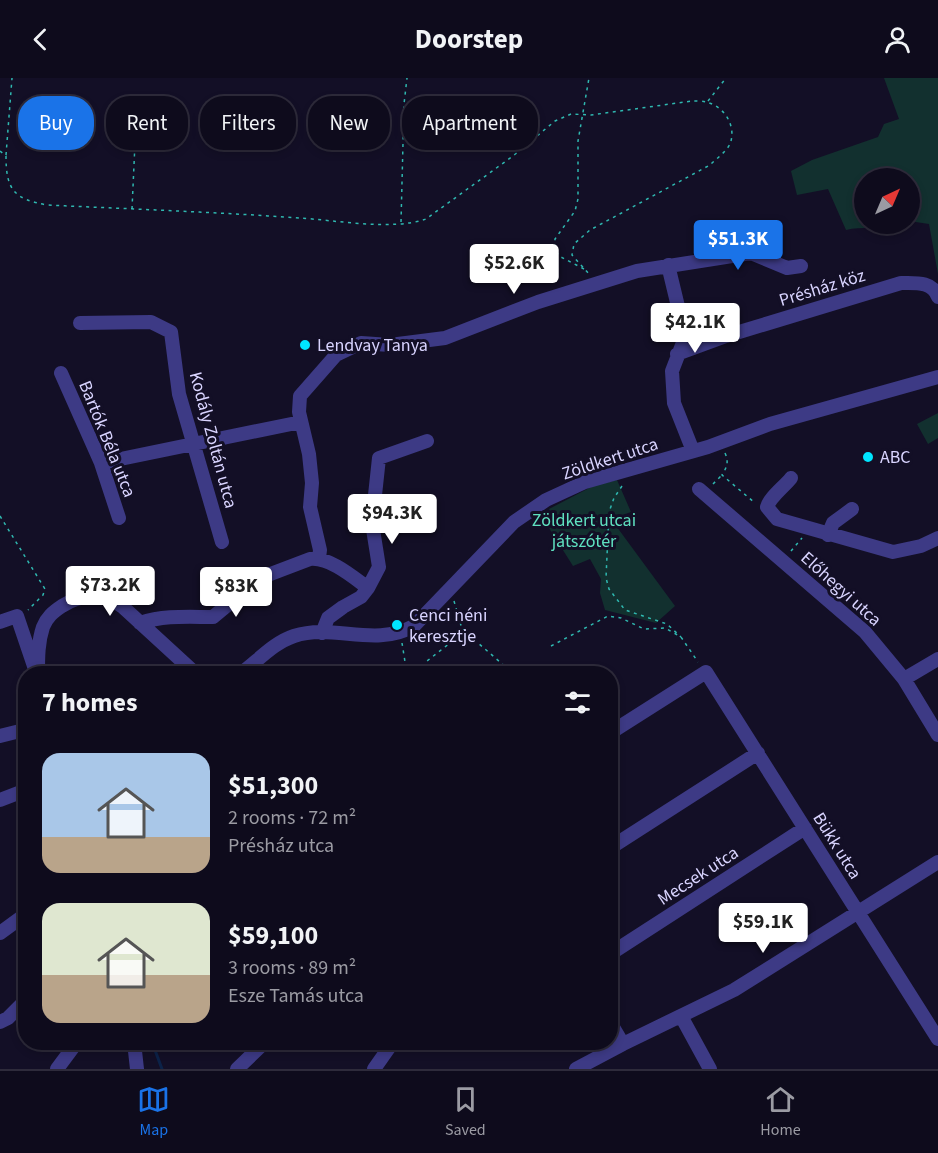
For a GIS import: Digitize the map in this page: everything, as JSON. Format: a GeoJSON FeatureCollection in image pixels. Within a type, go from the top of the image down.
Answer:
{"type":"FeatureCollection","features":[{"type":"Feature","properties":{"kind":"street"},"geometry":{"type":"LineString","coordinates":[[319,558],[321,550],[310,507],[312,483],[309,454],[298,405],[300,396],[336,355],[361,343],[390,345],[446,338],[538,302],[598,283],[668,265],[751,253],[787,268],[801,266]]}},
{"type":"Feature","properties":{"kind":"street"},"geometry":{"type":"LineString","coordinates":[[668,265],[684,340],[672,371],[674,403],[693,451]]}},
{"type":"Feature","properties":{"kind":"street","name":"Présház köz"},"geometry":{"type":"LineString","coordinates":[[678,354],[726,336],[901,283],[930,285],[937,292],[938,297]]}},
{"type":"Feature","properties":{"kind":"street","name":"Kodály Zoltán utca"},"geometry":{"type":"LineString","coordinates":[[80,323],[152,322],[171,332],[179,394],[222,542]]}},
{"type":"Feature","properties":{"kind":"street","name":"Bartók Béla utca"},"geometry":{"type":"LineString","coordinates":[[61,373],[101,463],[119,518]]}},
{"type":"Feature","properties":{"kind":"street","name":"Zöldkert utca"},"geometry":{"type":"LineString","coordinates":[[401,634],[414,626],[514,522],[546,500],[585,482],[693,451],[770,424],[938,377]]}},
{"type":"Feature","properties":{"kind":"street"},"geometry":{"type":"LineString","coordinates":[[101,463],[301,422]]}},
{"type":"Feature","properties":{"kind":"street"},"geometry":{"type":"LineString","coordinates":[[322,633],[328,618],[361,597],[379,567],[372,523],[379,458],[427,441]]}},
{"type":"Feature","properties":{"kind":"street"},"geometry":{"type":"LineString","coordinates":[[791,478],[780,492],[770,499],[767,507],[777,519],[809,530],[893,552],[921,546],[938,538]]}},
{"type":"Feature","properties":{"kind":"street","name":"Előhegyi utca"},"geometry":{"type":"LineString","coordinates":[[702,492],[865,632],[904,679],[938,735]]}},
{"type":"Feature","properties":{"kind":"street"},"geometry":{"type":"LineString","coordinates":[[828,535],[833,523],[852,509]]}},
{"type":"Feature","properties":{"kind":"street"},"geometry":{"type":"LineString","coordinates":[[140,623],[157,617],[213,617],[260,578],[297,563],[319,558],[341,569],[368,588]]}},
{"type":"Feature","properties":{"kind":"street"},"geometry":{"type":"LineString","coordinates":[[37,666],[38,646],[47,619],[52,612],[78,598],[88,596],[114,600],[186,666]]}},
{"type":"Feature","properties":{"kind":"street"},"geometry":{"type":"LineString","coordinates":[[0,622],[17,616],[34,666]]}},
{"type":"Feature","properties":{"kind":"street"},"geometry":{"type":"LineString","coordinates":[[249,666],[274,645],[293,636],[322,633],[387,636],[401,634]]}},
{"type":"Feature","properties":{"kind":"street"},"geometry":{"type":"LineString","coordinates":[[904,679],[938,659]]}},
{"type":"Feature","properties":{"kind":"street"},"geometry":{"type":"LineString","coordinates":[[618,728],[706,672]]}},
{"type":"Feature","properties":{"kind":"street","name":"Bükk utca"},"geometry":{"type":"LineString","coordinates":[[706,672],[938,1039]]}},
{"type":"Feature","properties":{"kind":"street"},"geometry":{"type":"LineString","coordinates":[[0,735],[18,731]]}},
{"type":"Feature","properties":{"kind":"street"},"geometry":{"type":"LineString","coordinates":[[618,843],[758,753]]}},
{"type":"Feature","properties":{"kind":"street"},"geometry":{"type":"LineString","coordinates":[[0,800],[18,793]]}},
{"type":"Feature","properties":{"kind":"street","name":"Mecsek utca"},"geometry":{"type":"LineString","coordinates":[[618,949],[805,828]]}},
{"type":"Feature","properties":{"kind":"street"},"geometry":{"type":"LineString","coordinates":[[618,1047],[734,990],[938,862]]}},
{"type":"Feature","properties":{"kind":"street"},"geometry":{"type":"LineString","coordinates":[[0,933],[18,920]]}},
{"type":"Feature","properties":{"kind":"street"},"geometry":{"type":"LineString","coordinates":[[0,1022],[18,1008]]}},
{"type":"Feature","properties":{"kind":"street"},"geometry":{"type":"LineString","coordinates":[[681,1016],[710,1069]]}},
{"type":"Feature","properties":{"kind":"street"},"geometry":{"type":"LineString","coordinates":[[618,1036],[623,1044]]}},
{"type":"Feature","properties":{"kind":"street"},"geometry":{"type":"LineString","coordinates":[[57,1069],[71,1050]]}},
{"type":"Feature","properties":{"kind":"street"},"geometry":{"type":"LineString","coordinates":[[135,1050],[136,1069]]}},
{"type":"Feature","properties":{"kind":"street"},"geometry":{"type":"LineString","coordinates":[[237,1069],[257,1050]]}},
{"type":"Feature","properties":{"kind":"street"},"geometry":{"type":"LineString","coordinates":[[374,1069],[387,1050]]}},
{"type":"Feature","properties":{"kind":"street"},"geometry":{"type":"LineString","coordinates":[[576,1069],[612,1050]]}},
{"type":"Feature","properties":{"kind":"path"},"geometry":{"type":"LineString","coordinates":[[12,78],[6,156],[7,183],[29,202],[47,205],[385,224],[414,223],[426,219],[513,156],[555,121],[571,114],[591,115],[692,101],[707,102],[721,110],[731,124],[731,139],[726,150],[710,165],[655,193],[579,238],[574,244],[572,255],[598,283]]}},
{"type":"Feature","properties":{"kind":"path"},"geometry":{"type":"LineString","coordinates":[[401,223],[404,104],[407,78]]}},
{"type":"Feature","properties":{"kind":"path"},"geometry":{"type":"LineString","coordinates":[[584,269],[559,255],[555,249],[555,239],[575,211],[578,199],[578,141],[589,78]]}},
{"type":"Feature","properties":{"kind":"path"},"geometry":{"type":"LineString","coordinates":[[707,102],[726,78]]}},
{"type":"Feature","properties":{"kind":"path"},"geometry":{"type":"LineString","coordinates":[[132,209],[135,150]]}},
{"type":"Feature","properties":{"kind":"path"},"geometry":{"type":"LineString","coordinates":[[0,151],[6,156]]}},
{"type":"Feature","properties":{"kind":"path"},"geometry":{"type":"LineString","coordinates":[[702,492],[722,475],[727,467],[728,459],[720,442]]}},
{"type":"Feature","properties":{"kind":"path"},"geometry":{"type":"LineString","coordinates":[[616,474],[622,486],[609,512],[606,578],[609,589],[625,610],[667,624],[681,637],[706,672]]}},
{"type":"Feature","properties":{"kind":"path"},"geometry":{"type":"LineString","coordinates":[[722,475],[755,503],[767,507]]}},
{"type":"Feature","properties":{"kind":"path"},"geometry":{"type":"LineString","coordinates":[[0,516],[45,589],[44,595],[36,604],[17,616]]}},
{"type":"Feature","properties":{"kind":"path"},"geometry":{"type":"LineString","coordinates":[[783,561],[809,530]]}},
{"type":"Feature","properties":{"kind":"path"},"geometry":{"type":"LineString","coordinates":[[451,588],[462,629],[505,666]]}},
{"type":"Feature","properties":{"kind":"path"},"geometry":{"type":"LineString","coordinates":[[551,646],[608,616],[621,618],[644,629],[665,628],[681,637]]}},
{"type":"Feature","properties":{"kind":"path"},"geometry":{"type":"LineString","coordinates":[[425,666],[459,636],[462,629]]}},
{"type":"Feature","properties":{"kind":"path"},"geometry":{"type":"LineString","coordinates":[[401,634],[405,666]]}},
{"type":"Feature","properties":{"kind":"green space"},"geometry":{"type":"Polygon","coordinates":[[[884,78],[938,78],[938,274],[929,224],[920,223],[920,168],[854,168],[854,229],[846,230],[828,189],[797,195],[791,171],[812,160],[878,137],[884,124],[899,119],[884,78]]]}},
{"type":"Feature","properties":{"kind":"green space"},"geometry":{"type":"Polygon","coordinates":[[[938,413],[938,438],[928,444],[917,424],[938,413]]]}},
{"type":"Feature","properties":{"kind":"green space","name":"Zöldkert utcai játszótér"},"geometry":{"type":"Polygon","coordinates":[[[617,480],[631,512],[611,519],[675,606],[656,623],[605,610],[600,593],[601,579],[590,559],[573,566],[549,528],[556,523],[549,509],[593,486],[617,480]]]}},
{"type":"Feature","properties":{"kind":"waterway"},"geometry":{"type":"LineString","coordinates":[[155,1050],[162,1069]]}},
{"type":"Feature","properties":{"kind":"place","name":"Lendvay Tanya"},"geometry":{"type":"Point","coordinates":[305,345]}},
{"type":"Feature","properties":{"kind":"place","name":"ABC"},"geometry":{"type":"Point","coordinates":[868,457]}},
{"type":"Feature","properties":{"kind":"place","name":"Cenci néni keresztje"},"geometry":{"type":"Point","coordinates":[397,625]}}]}
